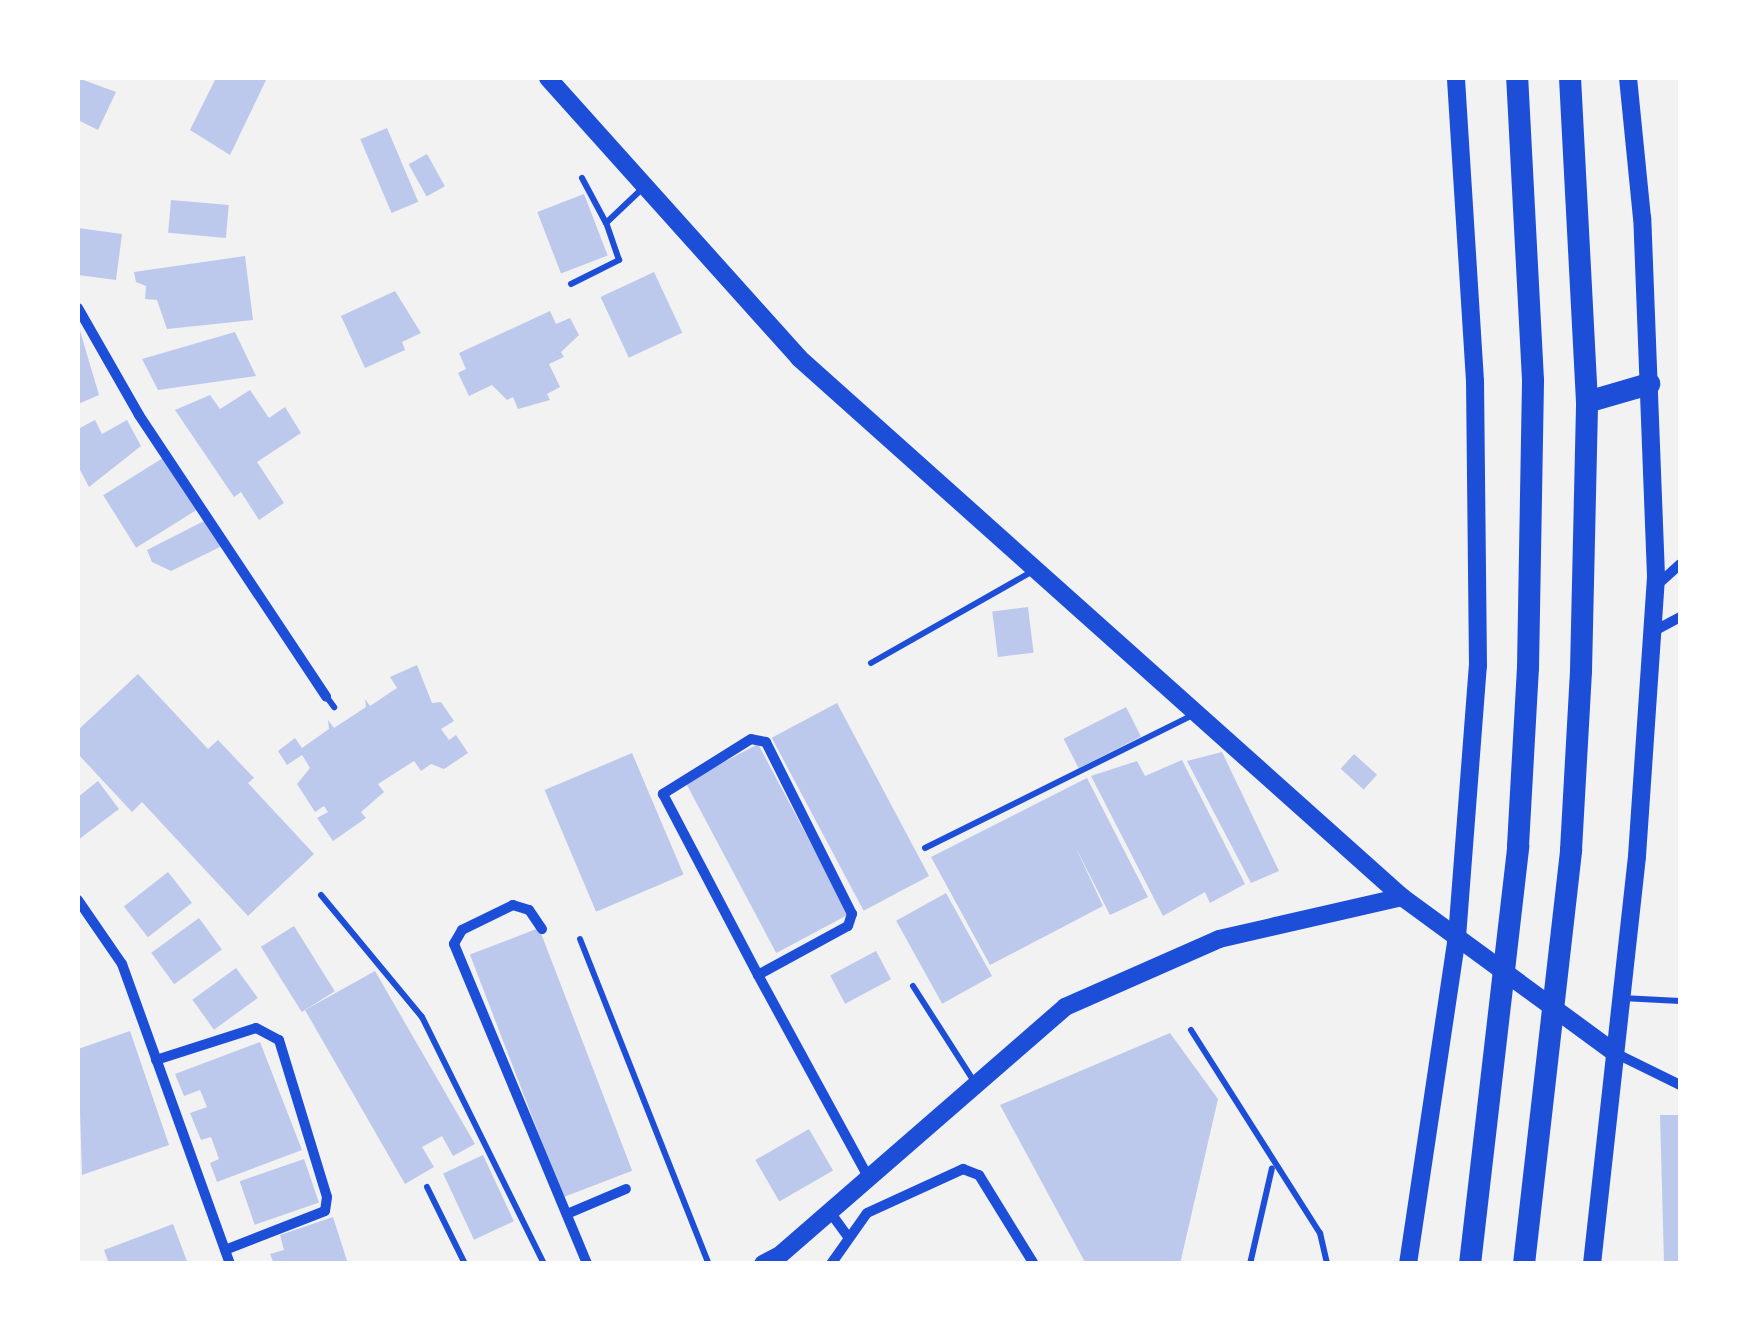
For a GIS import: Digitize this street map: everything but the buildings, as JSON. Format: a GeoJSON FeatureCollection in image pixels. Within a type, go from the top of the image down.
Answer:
{"type":"FeatureCollection","features":[{"type":"Feature","properties":{"kind":"highway"},"geometry":{"type":"LineString","coordinates":[[1470,1264],[1518,846],[1532,500],[1529,224],[1517,78]]}},
{"type":"Feature","properties":{"kind":"highway"},"geometry":{"type":"LineString","coordinates":[[1524,1264],[1571,850],[1586,500],[1587,402],[1570,78]]}},
{"type":"Feature","properties":{"kind":"highway"},"geometry":{"type":"LineString","coordinates":[[1587,402],[1649,384]]}},
{"type":"Feature","properties":{"kind":"street"},"geometry":{"type":"LineString","coordinates":[[548,78],[799,358],[1402,898],[1615,1053],[1680,1086]]}},
{"type":"Feature","properties":{"kind":"street"},"geometry":{"type":"LineString","coordinates":[[1408,1264],[1458,938],[1478,629],[1473,342],[1456,78]]}},
{"type":"Feature","properties":{"kind":"street"},"geometry":{"type":"LineString","coordinates":[[1592,1264],[1615,1053],[1656,586],[1649,384],[1628,78]]}},
{"type":"Feature","properties":{"kind":"street"},"geometry":{"type":"LineString","coordinates":[[78,308],[139,416],[326,696]]}},
{"type":"Feature","properties":{"kind":"street"},"geometry":{"type":"LineString","coordinates":[[1656,586],[1680,564]]}},
{"type":"Feature","properties":{"kind":"street"},"geometry":{"type":"LineString","coordinates":[[1654,631],[1680,617]]}},
{"type":"Feature","properties":{"kind":"street"},"geometry":{"type":"LineString","coordinates":[[758,976],[848,926],[852,914],[766,742],[750,739],[663,794],[758,976],[869,1178]]}},
{"type":"Feature","properties":{"kind":"street"},"geometry":{"type":"LineString","coordinates":[[776,1261],[1065,1007],[1220,939],[1402,898]]}},
{"type":"Feature","properties":{"kind":"street"},"geometry":{"type":"LineString","coordinates":[[78,900],[122,964],[230,1264]]}},
{"type":"Feature","properties":{"kind":"street"},"geometry":{"type":"LineString","coordinates":[[542,930],[529,910],[512,905],[462,930],[454,944],[587,1264]]}},
{"type":"Feature","properties":{"kind":"street"},"geometry":{"type":"LineString","coordinates":[[156,1060],[256,1028],[280,1040],[327,1196],[325,1211],[225,1250]]}},
{"type":"Feature","properties":{"kind":"street"},"geometry":{"type":"LineString","coordinates":[[832,1264],[867,1214],[963,1169],[979,1174],[1034,1264]]}},
{"type":"Feature","properties":{"kind":"street"},"geometry":{"type":"LineString","coordinates":[[567,1214],[626,1188]]}},
{"type":"Feature","properties":{"kind":"street"},"geometry":{"type":"LineString","coordinates":[[830,1212],[850,1238]]}},
{"type":"Feature","properties":{"kind":"lane"},"geometry":{"type":"LineString","coordinates":[[571,284],[619,260],[606,223],[582,178]]}},
{"type":"Feature","properties":{"kind":"lane"},"geometry":{"type":"LineString","coordinates":[[606,223],[645,186]]}},
{"type":"Feature","properties":{"kind":"lane"},"geometry":{"type":"LineString","coordinates":[[870,663],[1036,570]]}},
{"type":"Feature","properties":{"kind":"lane"},"geometry":{"type":"LineString","coordinates":[[326,696],[334,708]]}},
{"type":"Feature","properties":{"kind":"lane"},"geometry":{"type":"LineString","coordinates":[[925,848],[1196,713]]}},
{"type":"Feature","properties":{"kind":"lane"},"geometry":{"type":"LineString","coordinates":[[321,894],[422,1017],[544,1264]]}},
{"type":"Feature","properties":{"kind":"lane"},"geometry":{"type":"LineString","coordinates":[[580,939],[709,1264]]}},
{"type":"Feature","properties":{"kind":"lane"},"geometry":{"type":"LineString","coordinates":[[913,986],[976,1084]]}},
{"type":"Feature","properties":{"kind":"lane"},"geometry":{"type":"LineString","coordinates":[[1620,998],[1680,1002]]}},
{"type":"Feature","properties":{"kind":"lane"},"geometry":{"type":"LineString","coordinates":[[1192,1030],[1273,1166],[1320,1234],[1327,1264]]}},
{"type":"Feature","properties":{"kind":"lane"},"geometry":{"type":"LineString","coordinates":[[1250,1264],[1273,1166]]}},
{"type":"Feature","properties":{"kind":"lane"},"geometry":{"type":"LineString","coordinates":[[427,1187],[465,1264]]}}]}
